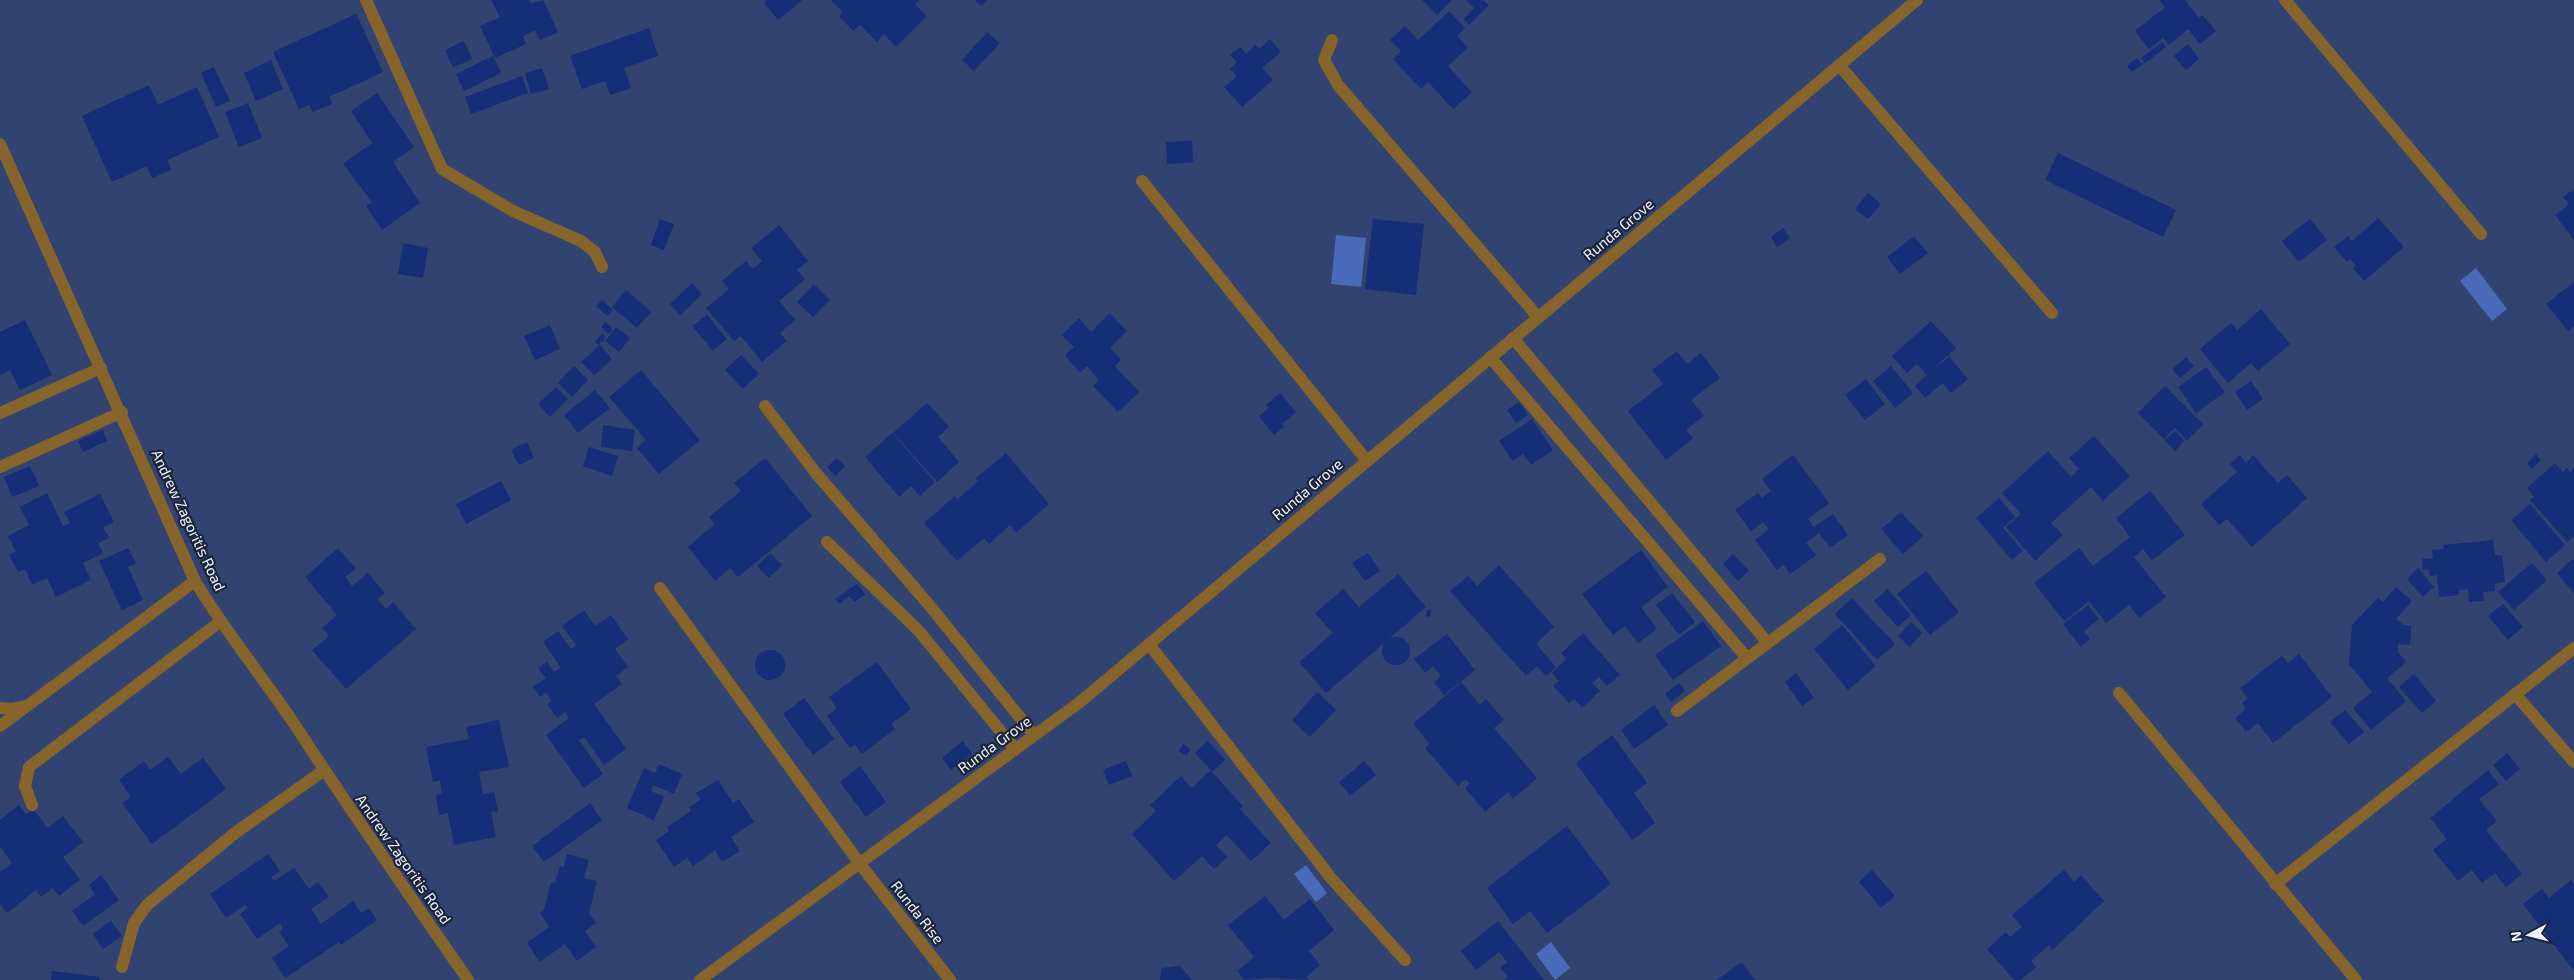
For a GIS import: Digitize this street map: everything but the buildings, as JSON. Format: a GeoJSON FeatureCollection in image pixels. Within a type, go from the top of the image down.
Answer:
{"type":"FeatureCollection","features":[{"type":"Feature","properties":{"kind":"street"},"geometry":{"type":"LineString","coordinates":[[366,0],[442,169],[513,210],[581,241],[595,252],[602,267]]}},
{"type":"Feature","properties":{"kind":"street","name":"Runda Grove"},"geometry":{"type":"LineString","coordinates":[[700,980],[1080,702],[1917,0]]}},
{"type":"Feature","properties":{"kind":"street"},"geometry":{"type":"LineString","coordinates":[[2285,0],[2481,234]]}},
{"type":"Feature","properties":{"kind":"street"},"geometry":{"type":"LineString","coordinates":[[1332,40],[1324,60],[1338,85],[1538,317]]}},
{"type":"Feature","properties":{"kind":"street"},"geometry":{"type":"LineString","coordinates":[[1839,65],[2052,313]]}},
{"type":"Feature","properties":{"kind":"street","name":"Andrew Zagoritis Road"},"geometry":{"type":"LineString","coordinates":[[0,144],[122,412],[195,581],[294,724],[323,771],[468,980]]}},
{"type":"Feature","properties":{"kind":"street"},"geometry":{"type":"LineString","coordinates":[[1142,181],[1366,461]]}},
{"type":"Feature","properties":{"kind":"street"},"geometry":{"type":"LineString","coordinates":[[1513,338],[1767,642]]}},
{"type":"Feature","properties":{"kind":"street"},"geometry":{"type":"LineString","coordinates":[[1490,357],[1747,658]]}},
{"type":"Feature","properties":{"kind":"street"},"geometry":{"type":"LineString","coordinates":[[0,413],[102,368]]}},
{"type":"Feature","properties":{"kind":"street"},"geometry":{"type":"LineString","coordinates":[[765,406],[815,472],[930,606],[1034,735]]}},
{"type":"Feature","properties":{"kind":"street"},"geometry":{"type":"LineString","coordinates":[[0,467],[122,412]]}},
{"type":"Feature","properties":{"kind":"street"},"geometry":{"type":"LineString","coordinates":[[827,542],[919,631],[1015,749]]}},
{"type":"Feature","properties":{"kind":"street"},"geometry":{"type":"LineString","coordinates":[[1677,711],[1880,559]]}},
{"type":"Feature","properties":{"kind":"street"},"geometry":{"type":"LineString","coordinates":[[0,726],[195,581]]}},
{"type":"Feature","properties":{"kind":"street","name":"Runda Rise"},"geometry":{"type":"LineString","coordinates":[[660,588],[860,864],[950,980]]}},
{"type":"Feature","properties":{"kind":"street"},"geometry":{"type":"LineString","coordinates":[[32,805],[24,786],[29,767],[221,621]]}},
{"type":"Feature","properties":{"kind":"street"},"geometry":{"type":"LineString","coordinates":[[1149,644],[1331,878],[1405,960]]}},
{"type":"Feature","properties":{"kind":"street"},"geometry":{"type":"LineString","coordinates":[[2275,884],[2574,648]]}},
{"type":"Feature","properties":{"kind":"street"},"geometry":{"type":"LineString","coordinates":[[2119,694],[2356,980]]}},
{"type":"Feature","properties":{"kind":"street"},"geometry":{"type":"LineString","coordinates":[[2515,694],[2574,762]]}},
{"type":"Feature","properties":{"kind":"street"},"geometry":{"type":"LineString","coordinates":[[0,708],[12,709],[27,706]]}},
{"type":"Feature","properties":{"kind":"street"},"geometry":{"type":"LineString","coordinates":[[122,967],[134,923],[147,905],[235,833],[323,771]]}},
{"type":"Feature","properties":{"kind":"shaded area"},"geometry":{"type":"Polygon","coordinates":[[[0,0],[2574,0],[2574,980],[0,980],[0,0]]]}},
{"type":"Feature","properties":{"kind":"shaded area"},"geometry":{"type":"Polygon","coordinates":[[[1336,235],[1366,238],[1361,287],[1331,284],[1336,235]]]}},
{"type":"Feature","properties":{"kind":"shaded area"},"geometry":{"type":"Polygon","coordinates":[[[2476,268],[2507,309],[2492,321],[2460,281],[2476,268]]]}},
{"type":"Feature","properties":{"kind":"shaded area"},"geometry":{"type":"Polygon","coordinates":[[[1306,865],[1327,893],[1316,902],[1294,874],[1306,865]]]}},
{"type":"Feature","properties":{"kind":"shaded area"},"geometry":{"type":"Polygon","coordinates":[[[1551,942],[1570,968],[1555,980],[1536,954],[1551,942]]]}}]}
